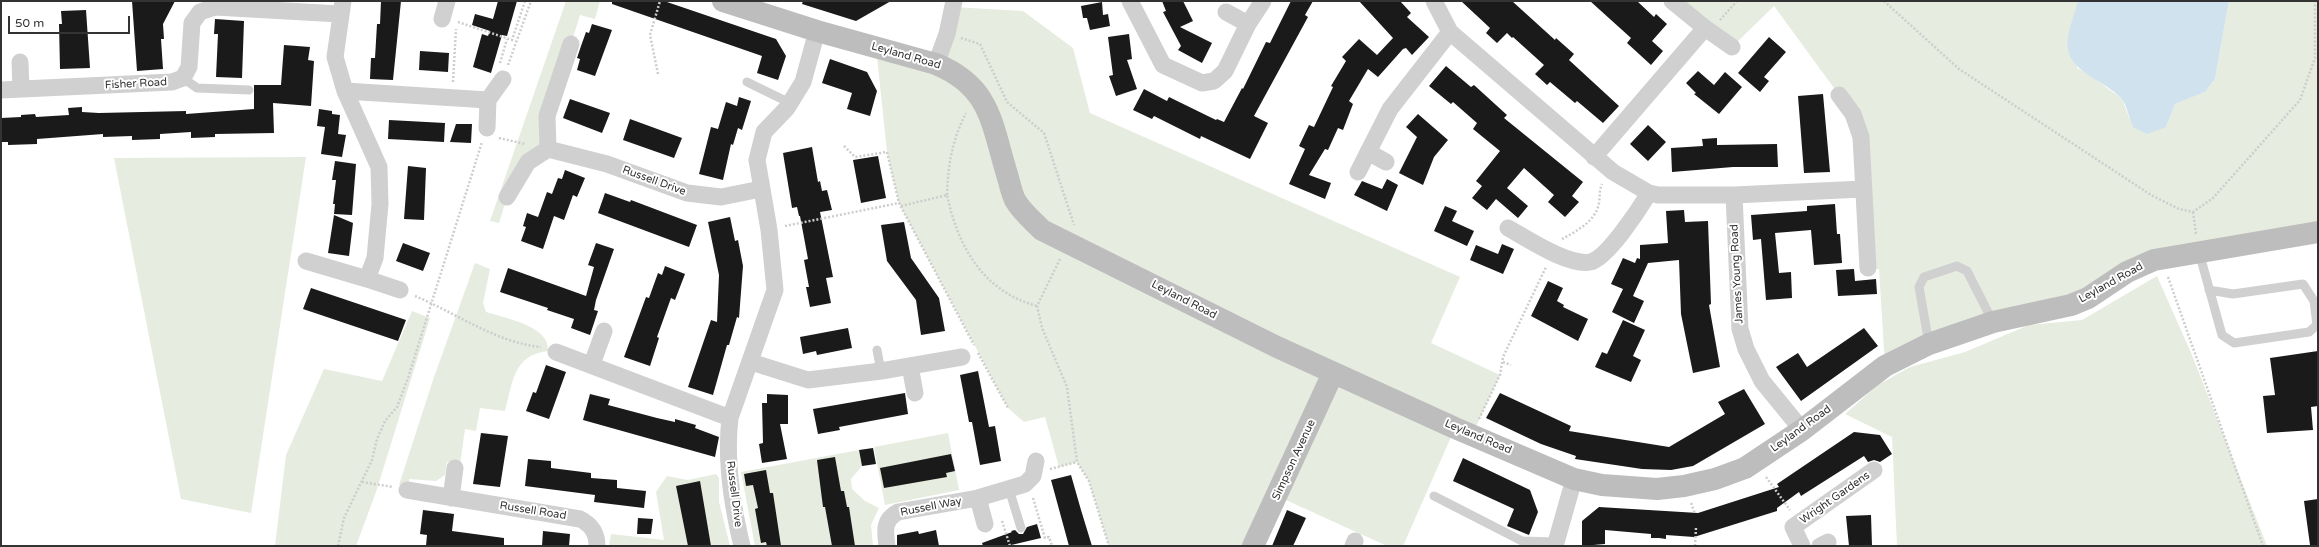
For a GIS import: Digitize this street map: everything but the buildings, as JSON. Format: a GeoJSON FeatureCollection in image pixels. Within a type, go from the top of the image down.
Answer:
{"type":"FeatureCollection","features":[{"type":"Feature","properties":{"kind":"street"},"geometry":{"type":"LineString","coordinates":[[442,19],[447,1]]}},
{"type":"Feature","properties":{"kind":"street","name":"Leyland Road"},"geometry":{"type":"LineString","coordinates":[[723,1],[817,31],[936,64],[954,71],[970,83],[980,95],[988,111],[1015,199],[1026,215],[1042,230],[1333,373],[1574,479],[1602,485],[1630,488],[1684,486],[1715,479],[1745,468],[1755,462],[1802,430],[1885,366],[1929,344],[1993,322],[2071,304],[2088,298],[2127,272],[2162,259],[2318,232]]}},
{"type":"Feature","properties":{"kind":"street"},"geometry":{"type":"LineString","coordinates":[[936,64],[947,34],[954,1]]}},
{"type":"Feature","properties":{"kind":"street"},"geometry":{"type":"LineString","coordinates":[[1130,1],[1163,65],[1202,83],[1214,81],[1225,71],[1248,24],[1264,1]]}},
{"type":"Feature","properties":{"kind":"street"},"geometry":{"type":"LineString","coordinates":[[1434,1],[1450,32],[1594,157],[1613,172],[1649,193],[1658,195],[1734,195],[1863,189]]}},
{"type":"Feature","properties":{"kind":"street"},"geometry":{"type":"LineString","coordinates":[[1672,1],[1707,30],[1732,47]]}},
{"type":"Feature","properties":{"kind":"street","name":"Fisher Road"},"geometry":{"type":"LineString","coordinates":[[1,90],[172,82],[183,78],[189,67],[192,23],[200,12],[215,8],[342,8],[335,57],[345,91],[359,119],[369,148],[379,167],[380,204],[375,258],[367,279]]}},
{"type":"Feature","properties":{"kind":"street"},"geometry":{"type":"LineString","coordinates":[[1226,12],[1248,24]]}},
{"type":"Feature","properties":{"kind":"street"},"geometry":{"type":"LineString","coordinates":[[1594,157],[1707,30]]}},
{"type":"Feature","properties":{"kind":"street","name":"Russell Drive"},"geometry":{"type":"LineString","coordinates":[[742,546],[730,474],[728,435],[730,418],[751,362],[775,290],[769,230],[757,160],[764,132],[780,121],[803,82],[817,31]]}},
{"type":"Feature","properties":{"kind":"street"},"geometry":{"type":"LineString","coordinates":[[1358,172],[1390,109],[1450,32]]}},
{"type":"Feature","properties":{"kind":"street"},"geometry":{"type":"LineString","coordinates":[[507,197],[528,162],[548,149],[547,116],[571,44]]}},
{"type":"Feature","properties":{"kind":"street"},"geometry":{"type":"LineString","coordinates":[[20,62],[21,89]]}},
{"type":"Feature","properties":{"kind":"street"},"geometry":{"type":"LineString","coordinates":[[486,131],[488,100],[503,79]]}},
{"type":"Feature","properties":{"kind":"street"},"geometry":{"type":"LineString","coordinates":[[345,91],[488,100]]}},
{"type":"Feature","properties":{"kind":"street"},"geometry":{"type":"LineString","coordinates":[[1839,95],[1853,114],[1861,137],[1868,268]]}},
{"type":"Feature","properties":{"kind":"street","name":"Russell Drive"},"geometry":{"type":"LineString","coordinates":[[548,149],[607,164],[687,193],[721,197],[761,189]]}},
{"type":"Feature","properties":{"kind":"street"},"geometry":{"type":"LineString","coordinates":[[1368,152],[1386,162]]}},
{"type":"Feature","properties":{"kind":"street"},"geometry":{"type":"LineString","coordinates":[[1508,228],[1553,252],[1576,261],[1591,262],[1604,253],[1631,221],[1649,193]]}},
{"type":"Feature","properties":{"kind":"street","name":"James Young Road"},"geometry":{"type":"LineString","coordinates":[[1734,195],[1740,329],[1746,349],[1762,381],[1802,430]]}},
{"type":"Feature","properties":{"kind":"street"},"geometry":{"type":"LineString","coordinates":[[306,261],[400,290]]}},
{"type":"Feature","properties":{"kind":"street"},"geometry":{"type":"LineString","coordinates":[[592,364],[604,331]]}},
{"type":"Feature","properties":{"kind":"street"},"geometry":{"type":"LineString","coordinates":[[556,352],[592,364],[730,418]]}},
{"type":"Feature","properties":{"kind":"street"},"geometry":{"type":"LineString","coordinates":[[751,362],[808,380],[881,371],[962,356]]}},
{"type":"Feature","properties":{"kind":"street"},"geometry":{"type":"LineString","coordinates":[[910,366],[915,393]]}},
{"type":"Feature","properties":{"kind":"street","name":"Simpson Avenue"},"geometry":{"type":"LineString","coordinates":[[1253,546],[1333,373]]}},
{"type":"Feature","properties":{"kind":"street"},"geometry":{"type":"LineString","coordinates":[[451,498],[455,468]]}},
{"type":"Feature","properties":{"kind":"street","name":"Wright Gardens"},"geometry":{"type":"LineString","coordinates":[[1802,546],[1793,527],[1874,470]]}},
{"type":"Feature","properties":{"kind":"street","name":"Russell Way"},"geometry":{"type":"LineString","coordinates":[[887,546],[885,526],[891,516],[898,512],[978,498],[1026,477]]}},
{"type":"Feature","properties":{"kind":"street"},"geometry":{"type":"LineString","coordinates":[[1555,544],[1574,479]]}},
{"type":"Feature","properties":{"kind":"street","name":"Russell Road"},"geometry":{"type":"LineString","coordinates":[[407,490],[580,519],[589,523],[594,530],[597,546]]}},
{"type":"Feature","properties":{"kind":"street"},"geometry":{"type":"LineString","coordinates":[[978,498],[985,524]]}},
{"type":"Feature","properties":{"kind":"lane"},"geometry":{"type":"LineString","coordinates":[[183,78],[197,88],[249,90]]}},
{"type":"Feature","properties":{"kind":"lane"},"geometry":{"type":"LineString","coordinates":[[747,82],[790,103]]}},
{"type":"Feature","properties":{"kind":"lane"},"geometry":{"type":"LineString","coordinates":[[2199,252],[2209,290],[2222,335],[2234,343],[2309,332],[2317,326],[2314,300],[2303,284],[2233,294],[2209,290]]}},
{"type":"Feature","properties":{"kind":"lane"},"geometry":{"type":"LineString","coordinates":[[1929,344],[1919,288],[1924,277],[1957,266],[1967,270],[1993,322]]}},
{"type":"Feature","properties":{"kind":"lane"},"geometry":{"type":"LineString","coordinates":[[876,350],[881,371]]}},
{"type":"Feature","properties":{"kind":"lane"},"geometry":{"type":"LineString","coordinates":[[1021,528],[1026,477]]}},
{"type":"Feature","properties":{"kind":"lane"},"geometry":{"type":"LineString","coordinates":[[1434,496],[1522,541],[1555,544]]}},
{"type":"Feature","properties":{"kind":"path"},"geometry":{"type":"LineString","coordinates":[[453,98],[456,21],[512,40],[525,1]]}},
{"type":"Feature","properties":{"kind":"path"},"geometry":{"type":"LineString","coordinates":[[503,79],[531,1]]}},
{"type":"Feature","properties":{"kind":"path"},"geometry":{"type":"LineString","coordinates":[[658,74],[650,35],[660,1]]}},
{"type":"Feature","properties":{"kind":"path"},"geometry":{"type":"LineString","coordinates":[[1707,30],[1737,1]]}},
{"type":"Feature","properties":{"kind":"path"},"geometry":{"type":"LineString","coordinates":[[1884,1],[1959,70],[2151,195],[2179,209],[2193,212],[2218,192],[2300,100],[2315,58],[2315,1]]}},
{"type":"Feature","properties":{"kind":"path"},"geometry":{"type":"LineString","coordinates":[[947,34],[980,44],[1007,102],[1044,133],[1074,224],[1068,242],[1037,306],[1042,328],[1067,387],[1077,462],[1090,481],[1109,546]]}},
{"type":"Feature","properties":{"kind":"path"},"geometry":{"type":"LineString","coordinates":[[980,95],[968,108],[958,129],[948,164],[947,195],[954,224],[966,251],[983,274],[1004,292],[1021,301],[1037,306]]}},
{"type":"Feature","properties":{"kind":"path"},"geometry":{"type":"LineString","coordinates":[[338,546],[344,518],[372,460],[377,439],[385,421],[397,407],[432,303],[486,131],[548,149]]}},
{"type":"Feature","properties":{"kind":"path"},"geometry":{"type":"LineString","coordinates":[[844,146],[855,157],[887,152],[900,204],[1008,408]]}},
{"type":"Feature","properties":{"kind":"path"},"geometry":{"type":"LineString","coordinates":[[1472,435],[1500,375],[1503,362],[1559,240],[1574,233],[1594,215],[1599,202],[1599,193],[1602,184],[1613,172]]}},
{"type":"Feature","properties":{"kind":"path"},"geometry":{"type":"LineString","coordinates":[[769,230],[947,195]]}},
{"type":"Feature","properties":{"kind":"path"},"geometry":{"type":"LineString","coordinates":[[2162,259],[2263,546]]}},
{"type":"Feature","properties":{"kind":"path"},"geometry":{"type":"LineString","coordinates":[[432,303],[478,326],[527,346],[547,348],[556,352]]}},
{"type":"Feature","properties":{"kind":"path"},"geometry":{"type":"LineString","coordinates":[[1503,362],[1511,365]]}},
{"type":"Feature","properties":{"kind":"path"},"geometry":{"type":"LineString","coordinates":[[1052,546],[1049,537],[1045,538],[1026,477],[1077,462]]}},
{"type":"Feature","properties":{"kind":"path"},"geometry":{"type":"LineString","coordinates":[[1755,462],[1800,523]]}},
{"type":"Feature","properties":{"kind":"path"},"geometry":{"type":"LineString","coordinates":[[362,482],[407,490]]}},
{"type":"Feature","properties":{"kind":"path"},"geometry":{"type":"LineString","coordinates":[[1695,546],[1696,528]]}},
{"type":"Feature","properties":{"kind":"shaded area"},"geometry":{"type":"Polygon","coordinates":[[[566,1],[600,1],[595,19],[580,15],[571,44],[548,149],[507,197],[499,223],[490,221],[566,1]]]}},
{"type":"Feature","properties":{"kind":"shaded area"},"geometry":{"type":"Polygon","coordinates":[[[1672,1],[2078,1],[2074,19],[2077,68],[2091,76],[2122,99],[2133,127],[2166,127],[2175,104],[2205,92],[2215,79],[2229,1],[2318,1],[2318,232],[2127,272],[1885,366],[1879,269],[1868,268],[1853,114],[1774,6],[1732,47],[1672,1]]]}},
{"type":"Feature","properties":{"kind":"shaded area"},"geometry":{"type":"Polygon","coordinates":[[[953,7],[1023,11],[1073,48],[1090,113],[1460,277],[1431,343],[1500,375],[1472,435],[1455,428],[1403,546],[1387,546],[1277,496],[1253,546],[1109,546],[1089,481],[1077,462],[1059,467],[1045,417],[1024,422],[1008,408],[899,203],[887,152],[876,47],[936,63],[953,7]]]}},
{"type":"Feature","properties":{"kind":"shaded area"},"geometry":{"type":"Polygon","coordinates":[[[306,157],[251,513],[181,499],[114,158],[306,157]]]}},
{"type":"Feature","properties":{"kind":"shaded area"},"geometry":{"type":"Polygon","coordinates":[[[475,263],[490,269],[483,303],[486,312],[514,320],[534,329],[542,335],[547,342],[548,351],[536,354],[521,364],[513,380],[505,411],[480,408],[476,431],[465,429],[460,464],[447,462],[445,475],[436,481],[409,479],[409,487],[399,485],[434,377],[475,263]]]}},
{"type":"Feature","properties":{"kind":"shaded area"},"geometry":{"type":"Polygon","coordinates":[[[2157,276],[2192,355],[2267,546],[1897,546],[1892,437],[1845,414],[1878,385],[1910,367],[1965,352],[2029,325],[2082,320],[2157,276]]]}},
{"type":"Feature","properties":{"kind":"shaded area"},"geometry":{"type":"Polygon","coordinates":[[[412,311],[430,318],[376,492],[356,546],[275,546],[286,455],[324,369],[382,381],[412,311]]]}},
{"type":"Feature","properties":{"kind":"shaded area"},"geometry":{"type":"Polygon","coordinates":[[[948,433],[959,490],[885,505],[874,447],[948,433]]]}},
{"type":"Feature","properties":{"kind":"shaded area"},"geometry":{"type":"Polygon","coordinates":[[[859,450],[862,466],[851,479],[852,489],[865,501],[879,508],[871,525],[873,546],[755,546],[741,472],[859,450]]]}},
{"type":"Feature","properties":{"kind":"shaded area"},"geometry":{"type":"Polygon","coordinates":[[[716,474],[719,478],[719,502],[730,546],[609,546],[611,534],[664,540],[656,492],[667,476],[688,480],[716,474]]]}},
{"type":"Feature","properties":{"kind":"water"},"geometry":{"type":"Polygon","coordinates":[[[2078,1],[2229,1],[2215,79],[2205,92],[2175,104],[2166,127],[2147,134],[2133,127],[2121,98],[2085,73],[2071,58],[2068,49],[2068,37],[2078,1]]]}}]}
